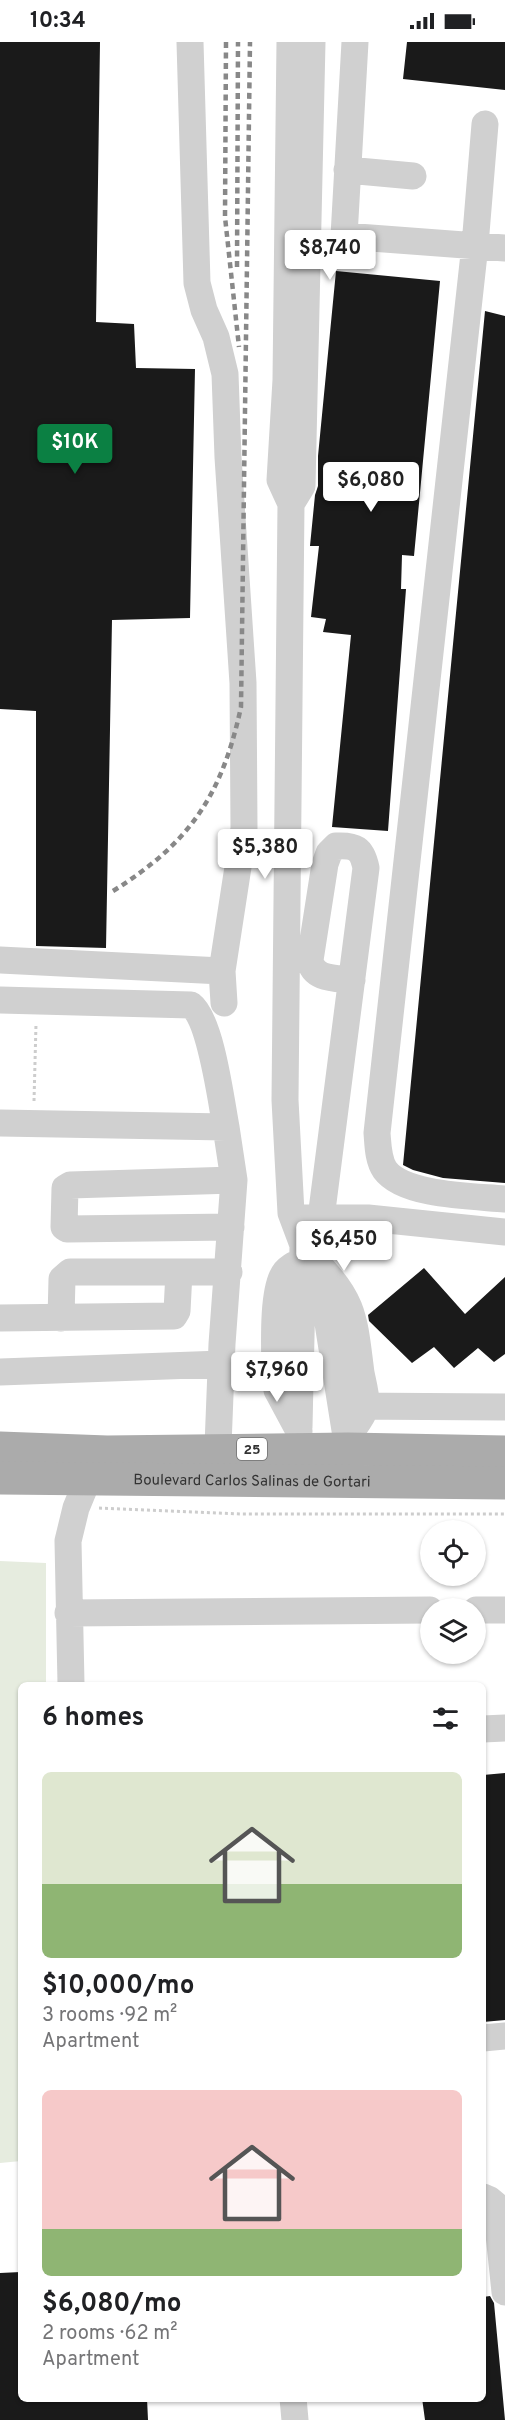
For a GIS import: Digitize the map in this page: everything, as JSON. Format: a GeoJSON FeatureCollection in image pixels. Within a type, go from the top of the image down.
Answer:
{"type":"FeatureCollection","features":[{"type":"Feature","properties":{"kind":"main road","name":"Boulevard Carlos Salinas de Gortari"},"geometry":{"type":"LineString","coordinates":[[0,1478],[82,1493],[217,1464],[299,1440],[505,1452]]}},
{"type":"Feature","properties":{"kind":"main road","name":"Boulevard Carlos Salinas de Gortari"},"geometry":{"type":"LineString","coordinates":[[8,1442],[217,1464],[299,1482],[505,1483]]}},
{"type":"Feature","properties":{"kind":"street"},"geometry":{"type":"LineString","coordinates":[[190,42],[197,283],[204,309],[216,337],[225,374],[228,457],[243,683],[244,828],[222,971],[224,1003]]}},
{"type":"Feature","properties":{"kind":"street"},"geometry":{"type":"LineString","coordinates":[[290,42],[298,231]]}},
{"type":"Feature","properties":{"kind":"street"},"geometry":{"type":"LineString","coordinates":[[312,42],[280,480],[291,504],[285,1100],[292,1218],[307,1255],[326,1288],[333,1350],[353,1406]]}},
{"type":"Feature","properties":{"kind":"street"},"geometry":{"type":"LineString","coordinates":[[344,236],[355,42]]}},
{"type":"Feature","properties":{"kind":"street"},"geometry":{"type":"LineString","coordinates":[[485,124],[475,245],[377,1133],[378,1150],[384,1169],[397,1181],[417,1189],[505,1199]]}},
{"type":"Feature","properties":{"kind":"street"},"geometry":{"type":"LineString","coordinates":[[347,170],[413,176]]}},
{"type":"Feature","properties":{"kind":"street"},"geometry":{"type":"LineString","coordinates":[[298,231],[505,248]]}},
{"type":"Feature","properties":{"kind":"street"},"geometry":{"type":"LineString","coordinates":[[0,960],[222,971]]}},
{"type":"Feature","properties":{"kind":"street"},"geometry":{"type":"LineString","coordinates":[[321,1218],[352,980]]}},
{"type":"Feature","properties":{"kind":"street"},"geometry":{"type":"LineString","coordinates":[[0,1000],[191,1005],[197,1009],[208,1037],[234,1180],[217,1464]]}},
{"type":"Feature","properties":{"kind":"street"},"geometry":{"type":"LineString","coordinates":[[0,1123],[226,1127]]}},
{"type":"Feature","properties":{"kind":"street"},"geometry":{"type":"LineString","coordinates":[[231,1227],[66,1228],[64,1194],[65,1188],[70,1185],[234,1180]]}},
{"type":"Feature","properties":{"kind":"street"},"geometry":{"type":"LineString","coordinates":[[292,1218],[368,1218],[505,1232]]}},
{"type":"Feature","properties":{"kind":"street"},"geometry":{"type":"LineString","coordinates":[[299,1482],[299,1440],[288,1390],[300,1351],[307,1255]]}},
{"type":"Feature","properties":{"kind":"street"},"geometry":{"type":"LineString","coordinates":[[288,1390],[275,1379],[277,1290],[284,1273],[307,1255]]}},
{"type":"Feature","properties":{"kind":"street"},"geometry":{"type":"LineString","coordinates":[[307,1255],[336,1281],[346,1298],[354,1323],[353,1406],[347,1443],[353,1481]]}},
{"type":"Feature","properties":{"kind":"street"},"geometry":{"type":"LineString","coordinates":[[0,1318],[174,1316],[177,1311],[179,1272]]}},
{"type":"Feature","properties":{"kind":"street"},"geometry":{"type":"LineString","coordinates":[[61,1318],[61,1283],[66,1273],[229,1272]]}},
{"type":"Feature","properties":{"kind":"street"},"geometry":{"type":"LineString","coordinates":[[300,1351],[333,1350]]}},
{"type":"Feature","properties":{"kind":"street"},"geometry":{"type":"LineString","coordinates":[[0,1372],[222,1364]]}},
{"type":"Feature","properties":{"kind":"street"},"geometry":{"type":"LineString","coordinates":[[353,1406],[505,1407]]}},
{"type":"Feature","properties":{"kind":"street"},"geometry":{"type":"LineString","coordinates":[[71,1682],[68,1541],[82,1493]]}},
{"type":"Feature","properties":{"kind":"street"},"geometry":{"type":"LineString","coordinates":[[68,1612],[420,1610]]}},
{"type":"Feature","properties":{"kind":"street"},"geometry":{"type":"LineString","coordinates":[[486,1610],[505,1610]]}},
{"type":"Feature","properties":{"kind":"street"},"geometry":{"type":"LineString","coordinates":[[486,1729],[505,1728]]}},
{"type":"Feature","properties":{"kind":"street"},"geometry":{"type":"LineString","coordinates":[[486,2038],[505,2036]]}},
{"type":"Feature","properties":{"kind":"street"},"geometry":{"type":"LineString","coordinates":[[486,2198],[496,2205],[505,2292]]}},
{"type":"Feature","properties":{"kind":"street"},"geometry":{"type":"LineString","coordinates":[[293,2402],[295,2420]]}},
{"type":"Feature","properties":{"kind":"path"},"geometry":{"type":"LineString","coordinates":[[33,1124],[37,1001]]}},
{"type":"Feature","properties":{"kind":"path"},"geometry":{"type":"LineString","coordinates":[[82,1493],[240,1514],[505,1514]]}},
{"type":"Feature","properties":{"kind":"shaded area"},"geometry":{"type":"Polygon","coordinates":[[[0,1561],[46,1563],[46,1682],[18,1682],[18,2161],[0,2163],[0,1561]]]}},
{"type":"Feature","properties":{"kind":"building"},"geometry":{"type":"Polygon","coordinates":[[[0,42],[100,42],[96,322],[134,324],[136,368],[195,369],[190,618],[112,620],[106,948],[36,946],[36,711],[0,709],[0,42]]]}},
{"type":"Feature","properties":{"kind":"building"},"geometry":{"type":"Polygon","coordinates":[[[407,42],[505,42],[505,90],[403,79],[407,42]]]}},
{"type":"Feature","properties":{"kind":"building"},"geometry":{"type":"Polygon","coordinates":[[[336,271],[440,281],[414,556],[402,555],[401,589],[406,589],[388,831],[332,827],[351,635],[323,632],[326,619],[311,617],[319,546],[310,546],[318,486],[318,456],[336,271]]]}},
{"type":"Feature","properties":{"kind":"building"},"geometry":{"type":"Polygon","coordinates":[[[485,311],[505,316],[505,1183],[443,1178],[403,1165],[485,311]]]}},
{"type":"Feature","properties":{"kind":"building"},"geometry":{"type":"Polygon","coordinates":[[[424,1268],[465,1314],[505,1277],[505,1354],[494,1362],[478,1348],[454,1368],[434,1347],[412,1363],[369,1321],[368,1315],[424,1268]]]}},
{"type":"Feature","properties":{"kind":"building"},"geometry":{"type":"Polygon","coordinates":[[[505,1773],[505,2020],[486,2022],[486,1775],[505,1773]]]}},
{"type":"Feature","properties":{"kind":"building"},"geometry":{"type":"Polygon","coordinates":[[[18,2272],[18,2402],[147,2402],[148,2420],[0,2420],[0,2273],[18,2272]]]}},
{"type":"Feature","properties":{"kind":"building"},"geometry":{"type":"Polygon","coordinates":[[[490,2296],[494,2303],[505,2420],[425,2420],[423,2402],[486,2402],[486,2297],[490,2296]]]}},
{"type":"Feature","properties":{"kind":"railway"},"geometry":{"type":"LineString","coordinates":[[226,42],[225,217],[239,347]]}},
{"type":"Feature","properties":{"kind":"railway"},"geometry":{"type":"LineString","coordinates":[[237,267],[238,42]]}},
{"type":"Feature","properties":{"kind":"railway"},"geometry":{"type":"LineString","coordinates":[[113,891],[163,854],[199,814],[224,766],[241,707],[250,42]]}}]}
